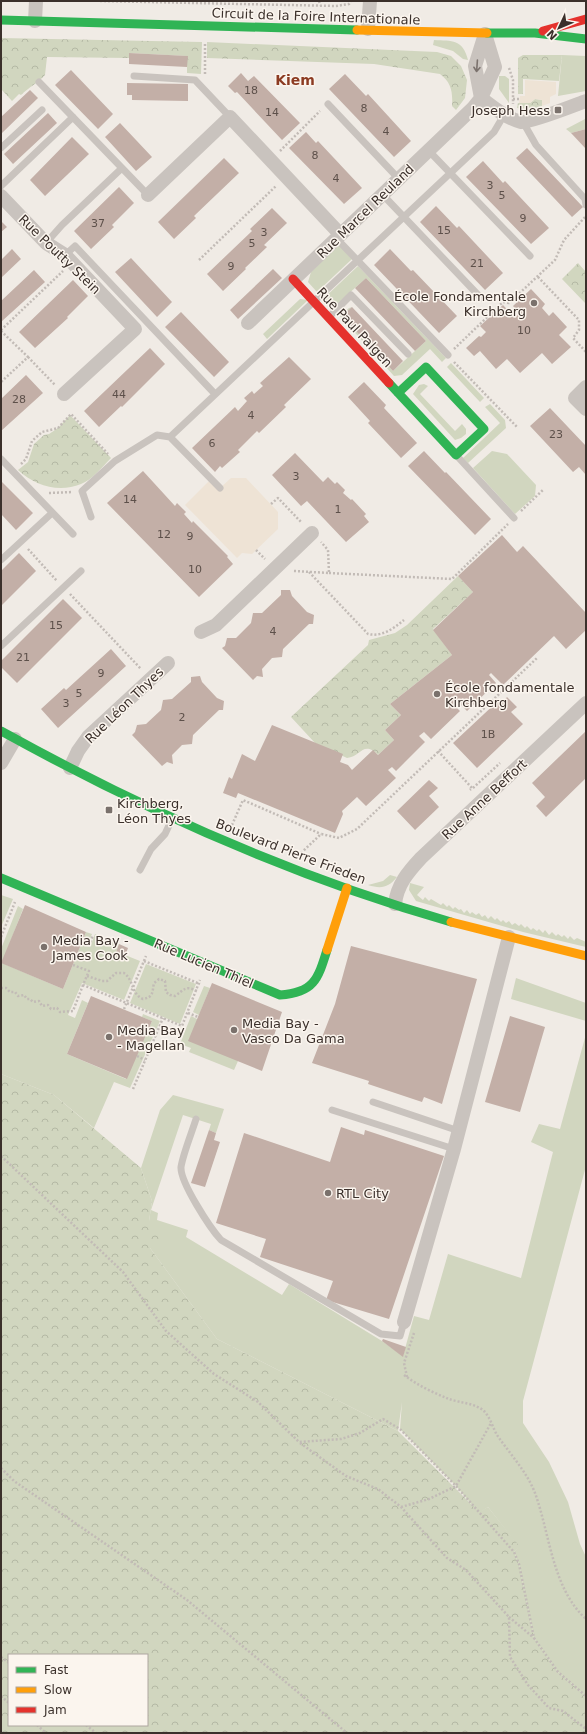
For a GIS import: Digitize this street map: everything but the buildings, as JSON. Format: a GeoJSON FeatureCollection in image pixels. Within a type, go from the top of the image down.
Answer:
{"type":"FeatureCollection","features":[{"type":"Feature","properties":{"kind":"street"},"geometry":{"type":"LineString","coordinates":[[35,21],[36,1]]}},
{"type":"Feature","properties":{"kind":"street"},"geometry":{"type":"LineString","coordinates":[[368,29],[370,1]]}},
{"type":"Feature","properties":{"kind":"street","name":"Circuit de la Foire Internationale"},"geometry":{"type":"LineString","coordinates":[[535,33],[586,19]]}},
{"type":"Feature","properties":{"kind":"street","name":"Circuit de la Foire Internationale"},"geometry":{"type":"LineString","coordinates":[[1,20],[368,29],[485,34],[535,33],[586,39]]}},
{"type":"Feature","properties":{"kind":"street"},"geometry":{"type":"LineString","coordinates":[[485,34],[475,66],[481,98],[513,118],[543,117],[586,101]]}},
{"type":"Feature","properties":{"kind":"street","name":"Rue Marcel Reuland"},"geometry":{"type":"LineString","coordinates":[[248,323],[398,178],[473,108],[481,98],[495,67],[485,34]]}},
{"type":"Feature","properties":{"kind":"street"},"geometry":{"type":"LineString","coordinates":[[148,195],[230,117],[271,160],[338,236]]}},
{"type":"Feature","properties":{"kind":"street","name":"Rue Poutty Stein"},"geometry":{"type":"LineString","coordinates":[[1,196],[46,243],[68,259],[135,329],[64,394]]}},
{"type":"Feature","properties":{"kind":"street","name":"Rue Paul Palgen"},"geometry":{"type":"LineString","coordinates":[[293,279],[456,455]]}},
{"type":"Feature","properties":{"kind":"street"},"geometry":{"type":"LineString","coordinates":[[398,393],[426,367],[471,415],[484,429],[456,455]]}},
{"type":"Feature","properties":{"kind":"street"},"geometry":{"type":"LineString","coordinates":[[586,388],[575,398],[586,409]]}},
{"type":"Feature","properties":{"kind":"street"},"geometry":{"type":"LineString","coordinates":[[200,632],[216,625],[312,533]]}},
{"type":"Feature","properties":{"kind":"street","name":"Rue Léon Thyes"},"geometry":{"type":"LineString","coordinates":[[70,768],[78,751],[88,737],[168,663]]}},
{"type":"Feature","properties":{"kind":"street","name":"Rue Anne Beffort"},"geometry":{"type":"LineString","coordinates":[[395,904],[396,895],[407,872],[586,703]]}},
{"type":"Feature","properties":{"kind":"street","name":"Boulevard Pierre Frieden"},"geometry":{"type":"LineString","coordinates":[[1,731],[70,768],[172,817],[254,853],[347,888],[395,904],[509,937],[586,956]]}},
{"type":"Feature","properties":{"kind":"street"},"geometry":{"type":"LineString","coordinates":[[1,763],[15,739]]}},
{"type":"Feature","properties":{"kind":"street","name":"Rue Lucien Thiel"},"geometry":{"type":"LineString","coordinates":[[1,878],[280,995],[295,994],[305,990],[312,985],[319,975],[347,888]]}},
{"type":"Feature","properties":{"kind":"street"},"geometry":{"type":"LineString","coordinates":[[405,1320],[459,1131],[509,937]]}},
{"type":"Feature","properties":{"kind":"lane"},"geometry":{"type":"LineString","coordinates":[[134,76],[195,80],[230,117]]}},
{"type":"Feature","properties":{"kind":"lane"},"geometry":{"type":"LineString","coordinates":[[39,82],[148,195]]}},
{"type":"Feature","properties":{"kind":"lane"},"geometry":{"type":"LineString","coordinates":[[328,104],[398,178]]}},
{"type":"Feature","properties":{"kind":"lane"},"geometry":{"type":"LineString","coordinates":[[1,148],[42,110]]}},
{"type":"Feature","properties":{"kind":"lane"},"geometry":{"type":"LineString","coordinates":[[1,186],[73,117]]}},
{"type":"Feature","properties":{"kind":"lane"},"geometry":{"type":"LineString","coordinates":[[170,437],[494,132],[513,118],[585,198],[586,205]]}},
{"type":"Feature","properties":{"kind":"lane"},"geometry":{"type":"LineString","coordinates":[[428,150],[530,256]]}},
{"type":"Feature","properties":{"kind":"lane"},"geometry":{"type":"LineString","coordinates":[[46,243],[62,225],[122,168]]}},
{"type":"Feature","properties":{"kind":"lane"},"geometry":{"type":"LineString","coordinates":[[382,194],[481,298]]}},
{"type":"Feature","properties":{"kind":"lane"},"geometry":{"type":"LineString","coordinates":[[338,236],[357,261],[448,355]]}},
{"type":"Feature","properties":{"kind":"lane"},"geometry":{"type":"LineString","coordinates":[[68,259],[74,246],[215,394]]}},
{"type":"Feature","properties":{"kind":"lane"},"geometry":{"type":"LineString","coordinates":[[328,317],[351,295],[408,354]]}},
{"type":"Feature","properties":{"kind":"lane"},"geometry":{"type":"LineString","coordinates":[[91,517],[82,492],[115,461],[157,435],[170,437],[220,488]]}},
{"type":"Feature","properties":{"kind":"lane"},"geometry":{"type":"LineString","coordinates":[[456,455],[514,518]]}},
{"type":"Feature","properties":{"kind":"lane"},"geometry":{"type":"LineString","coordinates":[[1,458],[72,534]]}},
{"type":"Feature","properties":{"kind":"lane"},"geometry":{"type":"LineString","coordinates":[[1,560],[52,513]]}},
{"type":"Feature","properties":{"kind":"lane"},"geometry":{"type":"LineString","coordinates":[[1,646],[81,571]]}},
{"type":"Feature","properties":{"kind":"lane"},"geometry":{"type":"LineString","coordinates":[[140,870],[151,849],[165,834],[172,817]]}},
{"type":"Feature","properties":{"kind":"lane"},"geometry":{"type":"LineString","coordinates":[[373,1102],[459,1131]]}},
{"type":"Feature","properties":{"kind":"lane"},"geometry":{"type":"LineString","coordinates":[[332,1110],[454,1149]]}},
{"type":"Feature","properties":{"kind":"lane"},"geometry":{"type":"LineString","coordinates":[[196,1119],[181,1167],[182,1178],[212,1230],[221,1240],[381,1334],[400,1336],[405,1320]]}},
{"type":"Feature","properties":{"kind":"path"},"geometry":{"type":"LineString","coordinates":[[100,1],[248,2],[320,5],[349,4],[351,1]]}},
{"type":"Feature","properties":{"kind":"path"},"geometry":{"type":"LineString","coordinates":[[319,1],[320,5]]}},
{"type":"Feature","properties":{"kind":"path"},"geometry":{"type":"LineString","coordinates":[[204,90],[205,38]]}},
{"type":"Feature","properties":{"kind":"path"},"geometry":{"type":"LineString","coordinates":[[509,68],[513,80],[513,118]]}},
{"type":"Feature","properties":{"kind":"path"},"geometry":{"type":"LineString","coordinates":[[513,99],[520,99]]}},
{"type":"Feature","properties":{"kind":"path"},"geometry":{"type":"LineString","coordinates":[[271,160],[328,104]]}},
{"type":"Feature","properties":{"kind":"path"},"geometry":{"type":"LineString","coordinates":[[199,260],[286,177]]}},
{"type":"Feature","properties":{"kind":"path"},"geometry":{"type":"LineString","coordinates":[[517,427],[448,355],[503,302],[509,303],[555,260],[564,240],[586,216]]}},
{"type":"Feature","properties":{"kind":"path"},"geometry":{"type":"LineString","coordinates":[[1,382],[28,357],[1,330],[68,259]]}},
{"type":"Feature","properties":{"kind":"path"},"geometry":{"type":"LineString","coordinates":[[538,277],[579,320],[579,330],[573,338],[586,352]]}},
{"type":"Feature","properties":{"kind":"path"},"geometry":{"type":"LineString","coordinates":[[13,471],[26,459],[32,442],[42,432],[58,428],[71,414],[115,461]]}},
{"type":"Feature","properties":{"kind":"path"},"geometry":{"type":"LineString","coordinates":[[329,573],[452,579],[544,489]]}},
{"type":"Feature","properties":{"kind":"path"},"geometry":{"type":"LineString","coordinates":[[34,493],[82,492]]}},
{"type":"Feature","properties":{"kind":"path"},"geometry":{"type":"LineString","coordinates":[[21,542],[150,679]]}},
{"type":"Feature","properties":{"kind":"path"},"geometry":{"type":"LineString","coordinates":[[308,572],[368,634],[382,634],[392,630],[404,620]]}},
{"type":"Feature","properties":{"kind":"path"},"geometry":{"type":"LineString","coordinates":[[232,825],[243,800],[321,834],[339,838],[356,829],[537,658]]}},
{"type":"Feature","properties":{"kind":"path"},"geometry":{"type":"LineString","coordinates":[[438,751],[472,788],[468,792]]}},
{"type":"Feature","properties":{"kind":"path"},"geometry":{"type":"LineString","coordinates":[[225,822],[239,828]]}},
{"type":"Feature","properties":{"kind":"path"},"geometry":{"type":"LineString","coordinates":[[301,853],[321,834]]}},
{"type":"Feature","properties":{"kind":"path"},"geometry":{"type":"LineString","coordinates":[[294,850],[307,855]]}},
{"type":"Feature","properties":{"kind":"path"},"geometry":{"type":"LineString","coordinates":[[1,937],[22,887]]}},
{"type":"Feature","properties":{"kind":"path"},"geometry":{"type":"LineString","coordinates":[[89,946],[94,934]]}},
{"type":"Feature","properties":{"kind":"path"},"geometry":{"type":"LineString","coordinates":[[124,1009],[144,962],[200,984]]}},
{"type":"Feature","properties":{"kind":"path"},"geometry":{"type":"LineString","coordinates":[[1,988],[6,988],[18,996],[24,995],[27,999],[30,999],[33,1002],[39,1001],[42,1006],[48,1005],[51,1009],[57,1008],[60,1012],[73,1011],[89,971],[73,965]]}},
{"type":"Feature","properties":{"kind":"path"},"geometry":{"type":"LineString","coordinates":[[87,976],[106,981],[116,973],[124,973],[131,980],[135,993],[143,999],[151,996],[153,993],[154,983],[159,979],[165,981],[166,992],[170,995],[175,996],[184,987],[197,991]]}},
{"type":"Feature","properties":{"kind":"path"},"geometry":{"type":"LineString","coordinates":[[83,985],[182,1026],[201,981],[197,979]]}},
{"type":"Feature","properties":{"kind":"path"},"geometry":{"type":"LineString","coordinates":[[188,1013],[198,1017]]}},
{"type":"Feature","properties":{"kind":"path"},"geometry":{"type":"LineString","coordinates":[[133,1089],[163,1018]]}},
{"type":"Feature","properties":{"kind":"path"},"geometry":{"type":"LineString","coordinates":[[137,1056],[145,1060]]}},
{"type":"Feature","properties":{"kind":"path"},"geometry":{"type":"LineString","coordinates":[[1,1156],[123,1272],[166,1331],[214,1374],[258,1402],[299,1442],[346,1476],[378,1489],[401,1507],[447,1558],[466,1570],[509,1617],[534,1638],[558,1672],[586,1696]]}},
{"type":"Feature","properties":{"kind":"path"},"geometry":{"type":"LineString","coordinates":[[405,1320],[414,1323],[415,1327],[404,1363],[407,1377]]}},
{"type":"Feature","properties":{"kind":"path"},"geometry":{"type":"LineString","coordinates":[[404,1375],[416,1384],[449,1399],[471,1404],[484,1411],[527,1477],[535,1493],[559,1574],[567,1594],[574,1606],[586,1619]]}},
{"type":"Feature","properties":{"kind":"path"},"geometry":{"type":"LineString","coordinates":[[299,1442],[341,1439],[360,1433],[383,1420],[400,1429],[456,1486],[514,1552],[519,1564],[534,1638]]}},
{"type":"Feature","properties":{"kind":"path"},"geometry":{"type":"LineString","coordinates":[[401,1507],[429,1499],[456,1486],[491,1423]]}},
{"type":"Feature","properties":{"kind":"path"},"geometry":{"type":"LineString","coordinates":[[1,1468],[14,1481],[186,1600],[347,1733]]}},
{"type":"Feature","properties":{"kind":"path"},"geometry":{"type":"LineString","coordinates":[[509,1617],[510,1657],[528,1685],[549,1708],[562,1711],[586,1729]]}},
{"type":"Feature","properties":{"kind":"path"},"geometry":{"type":"LineString","coordinates":[[37,1726],[46,1733]]}},
{"type":"Feature","properties":{"kind":"path"},"geometry":{"type":"LineString","coordinates":[[87,1726],[96,1733]]}},
{"type":"Feature","properties":{"kind":"green space"},"geometry":{"type":"Polygon","coordinates":[[[1,38],[202,42],[201,74],[187,73],[187,56],[129,53],[129,58],[47,57],[45,75],[12,101],[1,89],[1,38]]]}},
{"type":"Feature","properties":{"kind":"green space"},"geometry":{"type":"Polygon","coordinates":[[[434,40],[456,42],[463,48],[468,60],[463,59],[453,51],[433,45],[434,40]]]}},
{"type":"Feature","properties":{"kind":"green space"},"geometry":{"type":"Polygon","coordinates":[[[207,42],[437,52],[451,56],[461,66],[467,80],[465,98],[456,110],[452,106],[452,92],[449,84],[440,74],[374,64],[207,58],[207,42]]]}},
{"type":"Feature","properties":{"kind":"green space"},"geometry":{"type":"Polygon","coordinates":[[[523,55],[562,55],[559,81],[523,79],[523,94],[518,94],[518,58],[523,55]]]}},
{"type":"Feature","properties":{"kind":"green space"},"geometry":{"type":"Polygon","coordinates":[[[562,55],[586,56],[586,91],[558,96],[562,55]]]}},
{"type":"Feature","properties":{"kind":"green space"},"geometry":{"type":"Polygon","coordinates":[[[499,76],[505,76],[509,79],[509,103],[499,89],[499,76]]]}},
{"type":"Feature","properties":{"kind":"green space"},"geometry":{"type":"Polygon","coordinates":[[[535,99],[542,100],[542,106],[528,110],[517,108],[518,103],[530,103],[535,99]]]}},
{"type":"Feature","properties":{"kind":"green space"},"geometry":{"type":"Polygon","coordinates":[[[585,116],[586,129],[571,133],[566,129],[585,119],[585,116]]]}},
{"type":"Feature","properties":{"kind":"green space"},"geometry":{"type":"Polygon","coordinates":[[[339,245],[352,259],[317,292],[308,282],[311,272],[339,245]]]}},
{"type":"Feature","properties":{"kind":"green space"},"geometry":{"type":"Polygon","coordinates":[[[578,263],[586,272],[586,304],[562,279],[578,263]]]}},
{"type":"Feature","properties":{"kind":"green space"},"geometry":{"type":"Polygon","coordinates":[[[358,266],[446,358],[442,362],[430,349],[402,375],[394,376],[340,316],[352,307],[343,317],[393,371],[426,341],[366,278],[335,306],[330,306],[322,300],[358,266]]]}},
{"type":"Feature","properties":{"kind":"green space"},"geometry":{"type":"Polygon","coordinates":[[[300,299],[308,300],[267,339],[263,334],[300,299]]]}},
{"type":"Feature","properties":{"kind":"green space"},"geometry":{"type":"Polygon","coordinates":[[[451,363],[484,398],[480,402],[447,367],[451,363]]]}},
{"type":"Feature","properties":{"kind":"green space"},"geometry":{"type":"Polygon","coordinates":[[[424,384],[428,386],[420,394],[455,431],[462,424],[466,429],[466,434],[461,438],[455,440],[413,394],[419,385],[424,384]]]}},
{"type":"Feature","properties":{"kind":"green space"},"geometry":{"type":"Polygon","coordinates":[[[490,404],[505,420],[506,428],[468,463],[463,458],[500,423],[485,407],[490,404]]]}},
{"type":"Feature","properties":{"kind":"green space"},"geometry":{"type":"Polygon","coordinates":[[[70,415],[111,458],[89,479],[73,487],[56,488],[40,484],[25,476],[18,470],[28,462],[34,444],[44,435],[49,434],[58,428],[70,415]]]}},
{"type":"Feature","properties":{"kind":"green space"},"geometry":{"type":"Polygon","coordinates":[[[492,451],[507,454],[536,485],[535,496],[515,514],[473,468],[492,451]]]}},
{"type":"Feature","properties":{"kind":"green space"},"geometry":{"type":"Polygon","coordinates":[[[458,576],[473,592],[433,629],[452,655],[390,704],[401,715],[385,730],[394,740],[378,755],[369,749],[365,749],[352,757],[347,758],[315,743],[291,717],[368,645],[369,640],[395,633],[407,625],[458,576]]]}},
{"type":"Feature","properties":{"kind":"green space"},"geometry":{"type":"Polygon","coordinates":[[[390,875],[397,877],[384,887],[368,885],[383,881],[390,875]]]}},
{"type":"Feature","properties":{"kind":"green space"},"geometry":{"type":"Polygon","coordinates":[[[410,883],[424,887],[417,895],[423,900],[425,897],[429,901],[431,899],[441,905],[443,903],[447,907],[449,905],[453,909],[455,907],[459,910],[461,909],[464,913],[467,910],[470,914],[472,912],[476,915],[479,913],[482,917],[485,915],[488,919],[491,916],[495,920],[497,918],[501,922],[503,920],[506,923],[509,921],[512,925],[515,923],[519,926],[521,924],[525,928],[527,926],[531,930],[533,928],[537,931],[539,929],[543,933],[545,930],[549,935],[552,932],[556,936],[558,934],[562,937],[564,935],[568,939],[570,936],[574,940],[577,938],[586,942],[586,947],[523,932],[416,901],[409,890],[410,883]]]}},
{"type":"Feature","properties":{"kind":"green space"},"geometry":{"type":"Polygon","coordinates":[[[1,895],[13,899],[1,927],[1,895]]]}},
{"type":"Feature","properties":{"kind":"green space"},"geometry":{"type":"Polygon","coordinates":[[[18,906],[23,909],[2,963],[63,989],[86,932],[92,934],[87,946],[90,947],[95,934],[119,944],[115,955],[124,959],[125,955],[140,961],[124,1000],[82,983],[68,1015],[75,1018],[82,1000],[88,1003],[67,1054],[126,1079],[152,1021],[142,1017],[143,1014],[160,1021],[130,1088],[114,1082],[94,1128],[54,1095],[1,1074],[1,949],[18,906]]]}},
{"type":"Feature","properties":{"kind":"green space"},"geometry":{"type":"Polygon","coordinates":[[[146,964],[196,984],[180,1024],[130,1003],[146,964]]]}},
{"type":"Feature","properties":{"kind":"green space"},"geometry":{"type":"Polygon","coordinates":[[[516,978],[586,1003],[586,1021],[511,999],[516,978]]]}},
{"type":"Feature","properties":{"kind":"green space"},"geometry":{"type":"Polygon","coordinates":[[[204,986],[210,988],[199,1015],[193,1012],[204,986]]]}},
{"type":"Feature","properties":{"kind":"green space"},"geometry":{"type":"Polygon","coordinates":[[[191,1016],[197,1019],[238,1061],[234,1070],[189,1052],[191,1048],[180,1044],[191,1016]]]}},
{"type":"Feature","properties":{"kind":"green space"},"geometry":{"type":"Polygon","coordinates":[[[586,1034],[586,1166],[523,1401],[523,1423],[549,1462],[568,1502],[580,1544],[586,1557],[586,1696],[558,1672],[534,1638],[519,1564],[514,1552],[519,1547],[488,1507],[479,1513],[456,1486],[400,1429],[402,1402],[398,1431],[217,1339],[150,1248],[149,1221],[152,1201],[141,1168],[160,1110],[173,1095],[224,1109],[216,1133],[209,1130],[211,1124],[183,1115],[151,1210],[158,1213],[157,1220],[188,1230],[186,1237],[282,1295],[289,1284],[382,1341],[403,1356],[414,1316],[429,1320],[448,1254],[521,1278],[553,1152],[531,1142],[539,1124],[560,1129],[586,1034]]]}},
{"type":"Feature","properties":{"kind":"green space"},"geometry":{"type":"Polygon","coordinates":[[[1,1074],[54,1095],[141,1168],[152,1201],[149,1221],[162,1235],[150,1248],[217,1339],[398,1431],[479,1512],[488,1507],[520,1547],[514,1552],[519,1564],[534,1638],[558,1672],[586,1696],[586,1733],[1,1733],[1,1074]]]}},
{"type":"Feature","properties":{"kind":"shaded area"},"geometry":{"type":"Polygon","coordinates":[[[525,80],[556,82],[556,94],[550,97],[550,103],[542,106],[542,100],[535,99],[530,103],[519,103],[520,96],[525,96],[525,80]]]}},
{"type":"Feature","properties":{"kind":"shaded area"},"geometry":{"type":"Polygon","coordinates":[[[231,478],[246,478],[278,512],[278,529],[252,554],[242,553],[237,558],[185,505],[211,479],[220,488],[231,478]]]}},
{"type":"Feature","properties":{"kind":"traffic: fast"},"geometry":{"type":"LineString","coordinates":[[1,20],[357,30]]}},
{"type":"Feature","properties":{"kind":"traffic: fast"},"geometry":{"type":"LineString","coordinates":[[487,33],[535,33],[586,39]]}},
{"type":"Feature","properties":{"kind":"traffic: fast"},"geometry":{"type":"LineString","coordinates":[[389,383],[397,392],[456,455],[484,429],[426,367],[398,393]]}},
{"type":"Feature","properties":{"kind":"traffic: fast"},"geometry":{"type":"LineString","coordinates":[[1,731],[110,788],[277,863],[392,904],[451,922]]}},
{"type":"Feature","properties":{"kind":"traffic: fast"},"geometry":{"type":"LineString","coordinates":[[1,878],[280,995],[300,991],[313,983],[321,969],[327,950]]}},
{"type":"Feature","properties":{"kind":"traffic: slow"},"geometry":{"type":"LineString","coordinates":[[357,30],[487,33]]}},
{"type":"Feature","properties":{"kind":"traffic: slow"},"geometry":{"type":"LineString","coordinates":[[327,950],[347,888]]}},
{"type":"Feature","properties":{"kind":"traffic: slow"},"geometry":{"type":"LineString","coordinates":[[451,922],[586,956]]}},
{"type":"Feature","properties":{"kind":"traffic: jam"},"geometry":{"type":"LineString","coordinates":[[543,31],[586,19]]}},
{"type":"Feature","properties":{"kind":"traffic: jam"},"geometry":{"type":"LineString","coordinates":[[293,279],[389,383]]}},
{"type":"Feature","properties":{"kind":"place","name":"Joseph Hess"},"geometry":{"type":"Point","coordinates":[558,110]}},
{"type":"Feature","properties":{"kind":"place","name":"École Fondamentale Kirchberg"},"geometry":{"type":"Point","coordinates":[534,303]}},
{"type":"Feature","properties":{"kind":"place","name":"École fondamentale Kirchberg"},"geometry":{"type":"Point","coordinates":[437,694]}},
{"type":"Feature","properties":{"kind":"place","name":"Kirchberg, Léon Thyes"},"geometry":{"type":"Point","coordinates":[109,810]}},
{"type":"Feature","properties":{"kind":"place","name":"Media Bay - James Cook"},"geometry":{"type":"Point","coordinates":[44,947]}},
{"type":"Feature","properties":{"kind":"place","name":"Media Bay - Vasco Da Gama"},"geometry":{"type":"Point","coordinates":[234,1030]}},
{"type":"Feature","properties":{"kind":"place","name":"Media Bay - Magellan"},"geometry":{"type":"Point","coordinates":[109,1037]}},
{"type":"Feature","properties":{"kind":"place","name":"RTL City"},"geometry":{"type":"Point","coordinates":[328,1193]}},
{"type":"Feature","properties":{"kind":"district","name":"Kiem"},"geometry":{"type":"Point","coordinates":[295,80]}}]}
